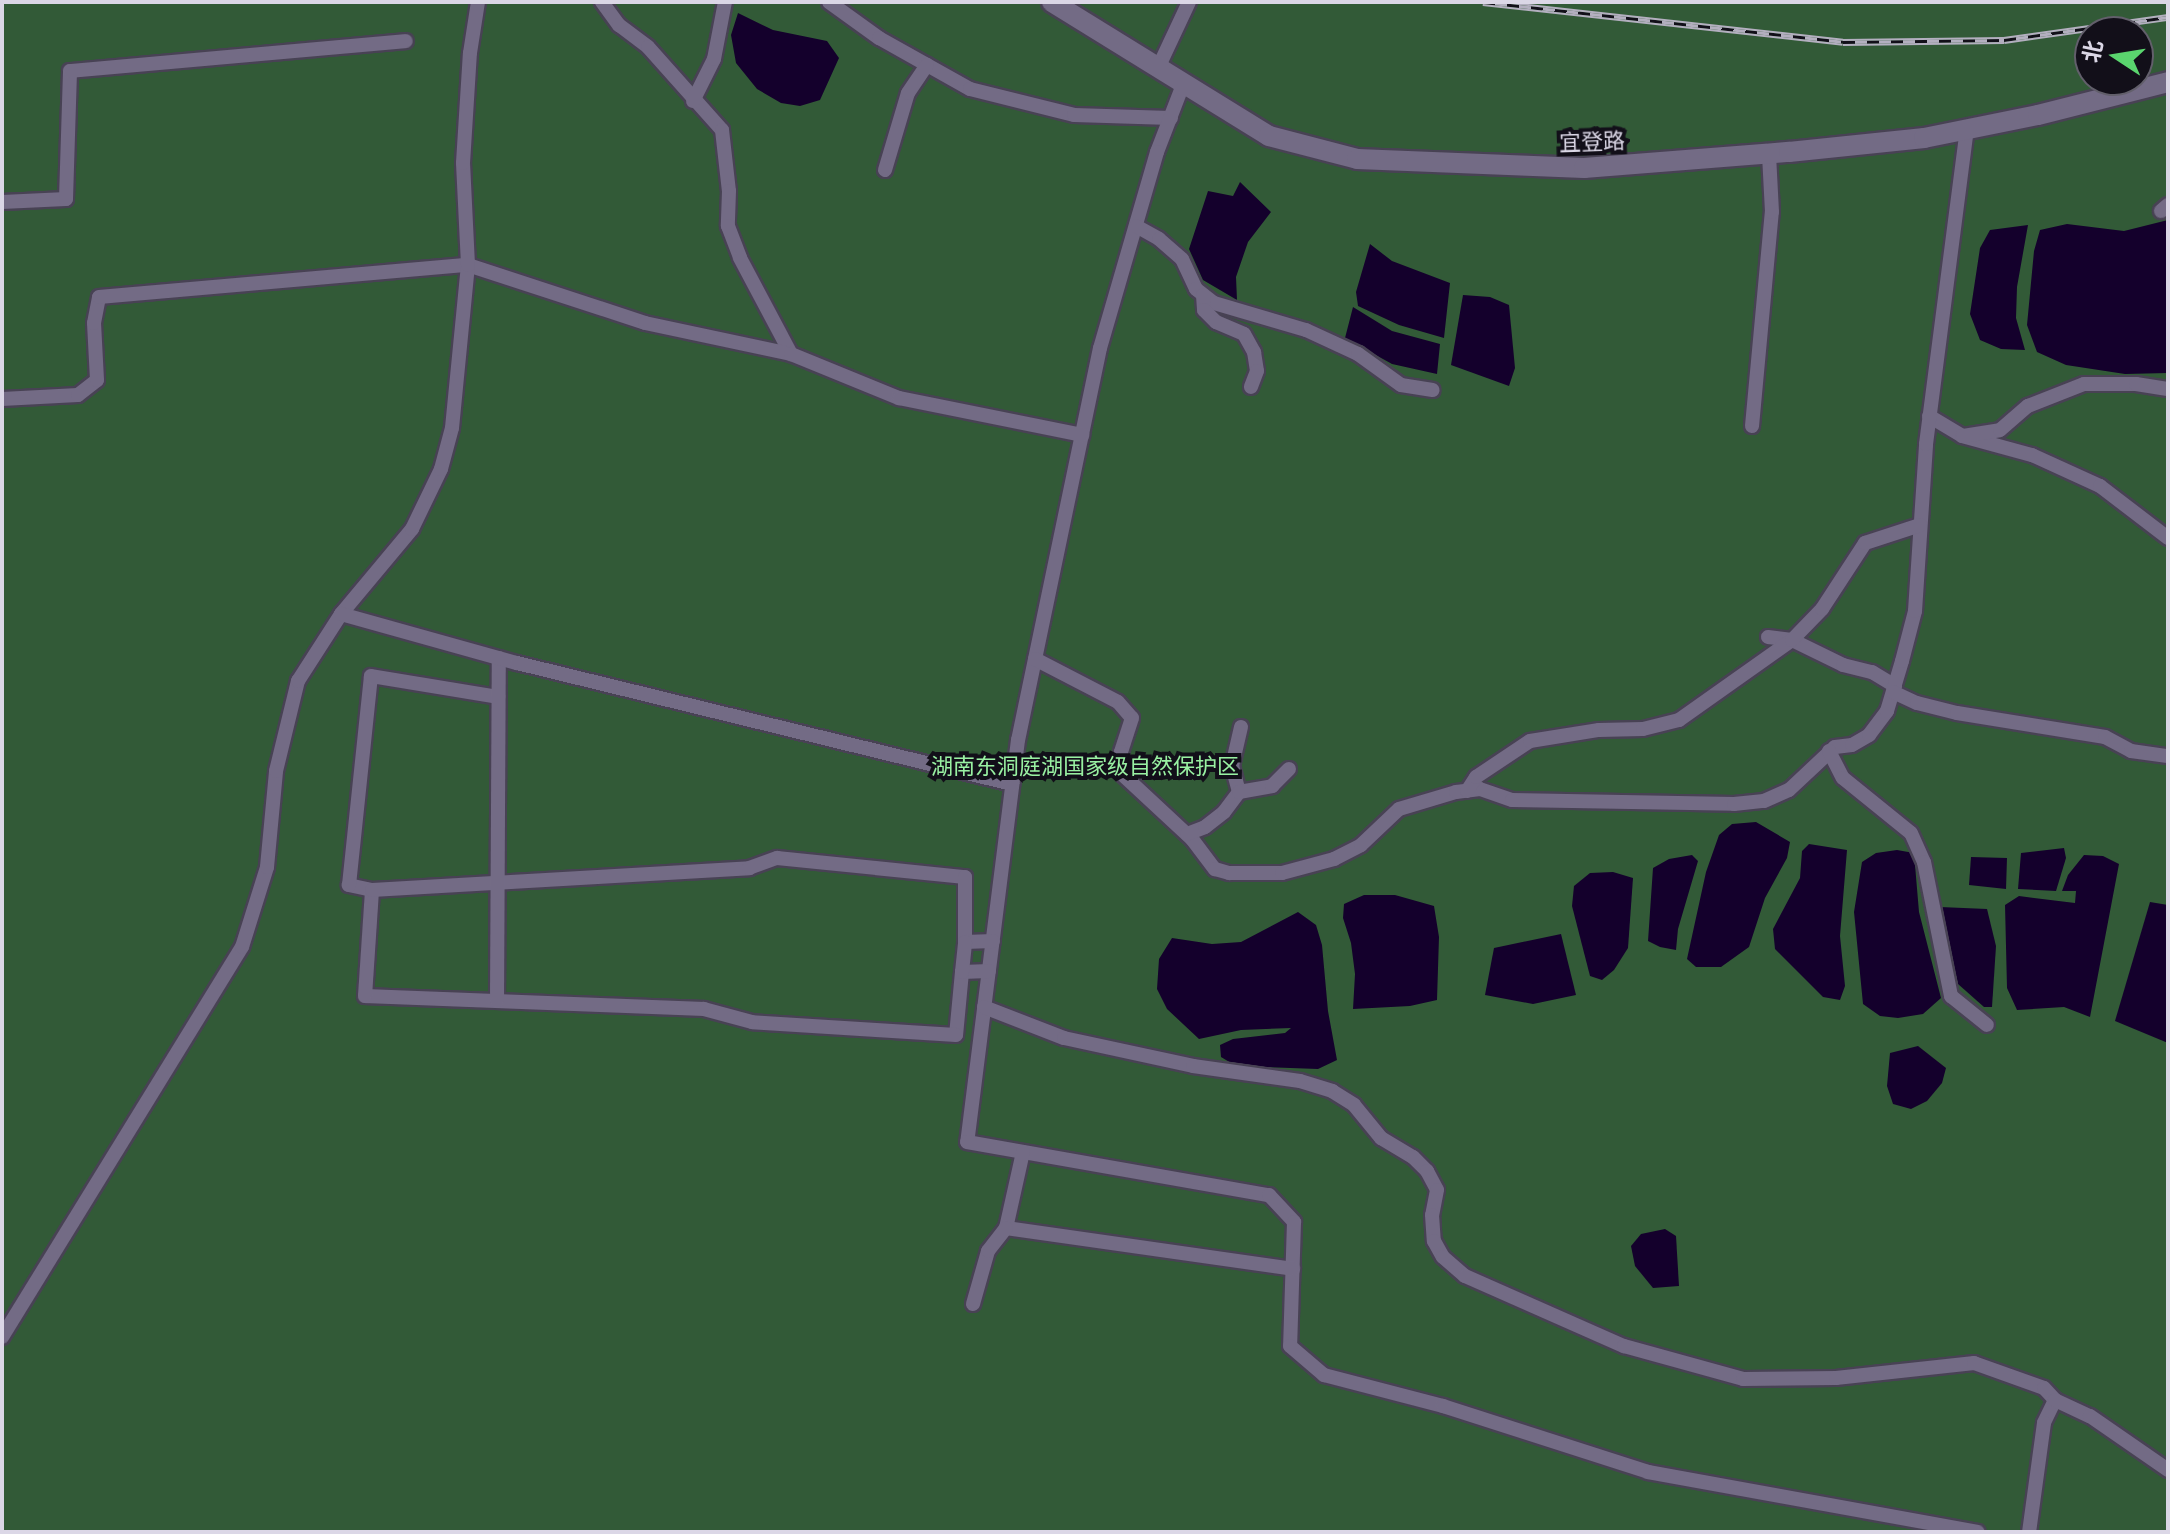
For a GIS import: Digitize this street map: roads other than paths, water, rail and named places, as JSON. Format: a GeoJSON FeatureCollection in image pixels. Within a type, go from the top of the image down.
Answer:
{"type":"FeatureCollection","features":[{"type":"Feature","properties":{"kind":"street"},"geometry":{"type":"LineString","coordinates":[[2,1337],[242,947],[267,867],[276,771],[298,681],[341,614],[412,529],[441,469],[452,428],[468,265],[463,163],[470,53],[478,2]]}},
{"type":"Feature","properties":{"kind":"street"},"geometry":{"type":"LineString","coordinates":[[602,2],[619,25],[648,47],[722,130],[729,191],[728,226],[740,258],[791,354]]}},
{"type":"Feature","properties":{"kind":"street"},"geometry":{"type":"LineString","coordinates":[[693,101],[714,59],[725,2]]}},
{"type":"Feature","properties":{"kind":"street"},"geometry":{"type":"LineString","coordinates":[[829,2],[879,38],[970,89],[1074,115],[1171,118]]}},
{"type":"Feature","properties":{"kind":"street","name":"宜登路"},"geometry":{"type":"LineString","coordinates":[[1052,2],[1269,136],[1357,159],[1584,168],[1769,154],[1924,138],[2168,82]]}},
{"type":"Feature","properties":{"kind":"street"},"geometry":{"type":"LineString","coordinates":[[1159,66],[1189,2]]}},
{"type":"Feature","properties":{"kind":"street"},"geometry":{"type":"LineString","coordinates":[[2,202],[66,199],[70,71],[406,41]]}},
{"type":"Feature","properties":{"kind":"street"},"geometry":{"type":"LineString","coordinates":[[885,170],[908,93],[927,65]]}},
{"type":"Feature","properties":{"kind":"street"},"geometry":{"type":"LineString","coordinates":[[1184,82],[1136,226],[1100,348],[1035,659],[1012,784],[967,1142],[1269,1195],[1294,1222],[1290,1346],[1324,1375],[1458,1410],[1648,1472],[1978,1532]]}},
{"type":"Feature","properties":{"kind":"street"},"geometry":{"type":"LineString","coordinates":[[1035,659],[1118,702],[1132,718],[1121,752],[1122,774],[1187,834],[1215,869],[1229,873],[1282,873],[1334,859],[1361,845],[1399,809],[1480,789],[1512,800],[1764,801],[1789,790],[1829,751],[1852,745],[1869,735],[1887,711],[1894,689],[1915,611],[1929,416],[1967,130]]}},
{"type":"Feature","properties":{"kind":"street"},"geometry":{"type":"LineString","coordinates":[[1752,426],[1772,212],[1769,154]]}},
{"type":"Feature","properties":{"kind":"street"},"geometry":{"type":"LineString","coordinates":[[1136,226],[1159,239],[1182,259],[1196,289],[1214,303],[1306,330],[1358,354],[1401,385],[1433,390]]}},
{"type":"Feature","properties":{"kind":"street"},"geometry":{"type":"LineString","coordinates":[[2,399],[78,395],[97,380],[94,323],[99,297],[468,265],[645,323],[791,354],[899,398],[1082,435]]}},
{"type":"Feature","properties":{"kind":"street"},"geometry":{"type":"LineString","coordinates":[[1203,295],[1204,310],[1216,322],[1244,334],[1254,352],[1257,371],[1251,387]]}},
{"type":"Feature","properties":{"kind":"street"},"geometry":{"type":"LineString","coordinates":[[1962,436],[2000,430],[2028,406],[2084,384],[2136,384],[2168,389]]}},
{"type":"Feature","properties":{"kind":"street"},"geometry":{"type":"LineString","coordinates":[[1929,416],[1962,436],[2032,455],[2100,486],[2168,538]]}},
{"type":"Feature","properties":{"kind":"street"},"geometry":{"type":"LineString","coordinates":[[1467,791],[1476,777],[1530,741],[1599,730],[1643,729],[1679,720],[1792,640],[1822,609],[1865,543],[1920,525]]}},
{"type":"Feature","properties":{"kind":"street"},"geometry":{"type":"LineString","coordinates":[[341,614],[499,658],[1012,784]]}},
{"type":"Feature","properties":{"kind":"street"},"geometry":{"type":"LineString","coordinates":[[1768,637],[1792,640],[1843,665],[1872,672],[1917,703],[1957,713],[2105,737],[2131,751],[2168,756]]}},
{"type":"Feature","properties":{"kind":"street"},"geometry":{"type":"LineString","coordinates":[[497,1001],[499,658]]}},
{"type":"Feature","properties":{"kind":"street"},"geometry":{"type":"LineString","coordinates":[[372,890],[365,996],[704,1009],[752,1022],[956,1035],[965,942],[965,877],[777,858],[749,868],[498,880],[372,890],[349,885],[371,676],[498,697]]}},
{"type":"Feature","properties":{"kind":"street"},"geometry":{"type":"LineString","coordinates":[[1239,792],[1232,766],[1241,727]]}},
{"type":"Feature","properties":{"kind":"street"},"geometry":{"type":"LineString","coordinates":[[1829,751],[1843,778],[1911,833],[1924,862],[1951,996],[1987,1025]]}},
{"type":"Feature","properties":{"kind":"street"},"geometry":{"type":"LineString","coordinates":[[1187,834],[1214,820],[1239,792],[1272,786],[1289,769]]}},
{"type":"Feature","properties":{"kind":"street"},"geometry":{"type":"LineString","coordinates":[[965,942],[993,941]]}},
{"type":"Feature","properties":{"kind":"street"},"geometry":{"type":"LineString","coordinates":[[962,972],[989,971]]}},
{"type":"Feature","properties":{"kind":"street"},"geometry":{"type":"LineString","coordinates":[[984,1007],[1064,1038],[1193,1066],[1300,1081],[1332,1091],[1354,1105],[1381,1138],[1413,1157],[1427,1171],[1437,1190],[1432,1215],[1434,1241],[1443,1257],[1465,1276],[1624,1346],[1743,1379],[1779,1381],[1974,1363],[2015,1374],[2044,1388],[2055,1400],[2090,1416],[2168,1470]]}},
{"type":"Feature","properties":{"kind":"street"},"geometry":{"type":"LineString","coordinates":[[973,1304],[988,1251],[1006,1228],[1023,1152]]}},
{"type":"Feature","properties":{"kind":"street"},"geometry":{"type":"LineString","coordinates":[[1006,1228],[1293,1269]]}},
{"type":"Feature","properties":{"kind":"street"},"geometry":{"type":"LineString","coordinates":[[2029,1532],[2044,1423],[2055,1400]]}},
{"type":"Feature","properties":{"kind":"railway"},"geometry":{"type":"LineString","coordinates":[[1483,2],[1843,42],[2004,40],[2168,17]]}},
{"type":"Feature","properties":{"kind":"park label","name":"湖南东洞庭湖国家级自然保护区"},"geometry":{"type":"Point","coordinates":[1085,767]}}]}
